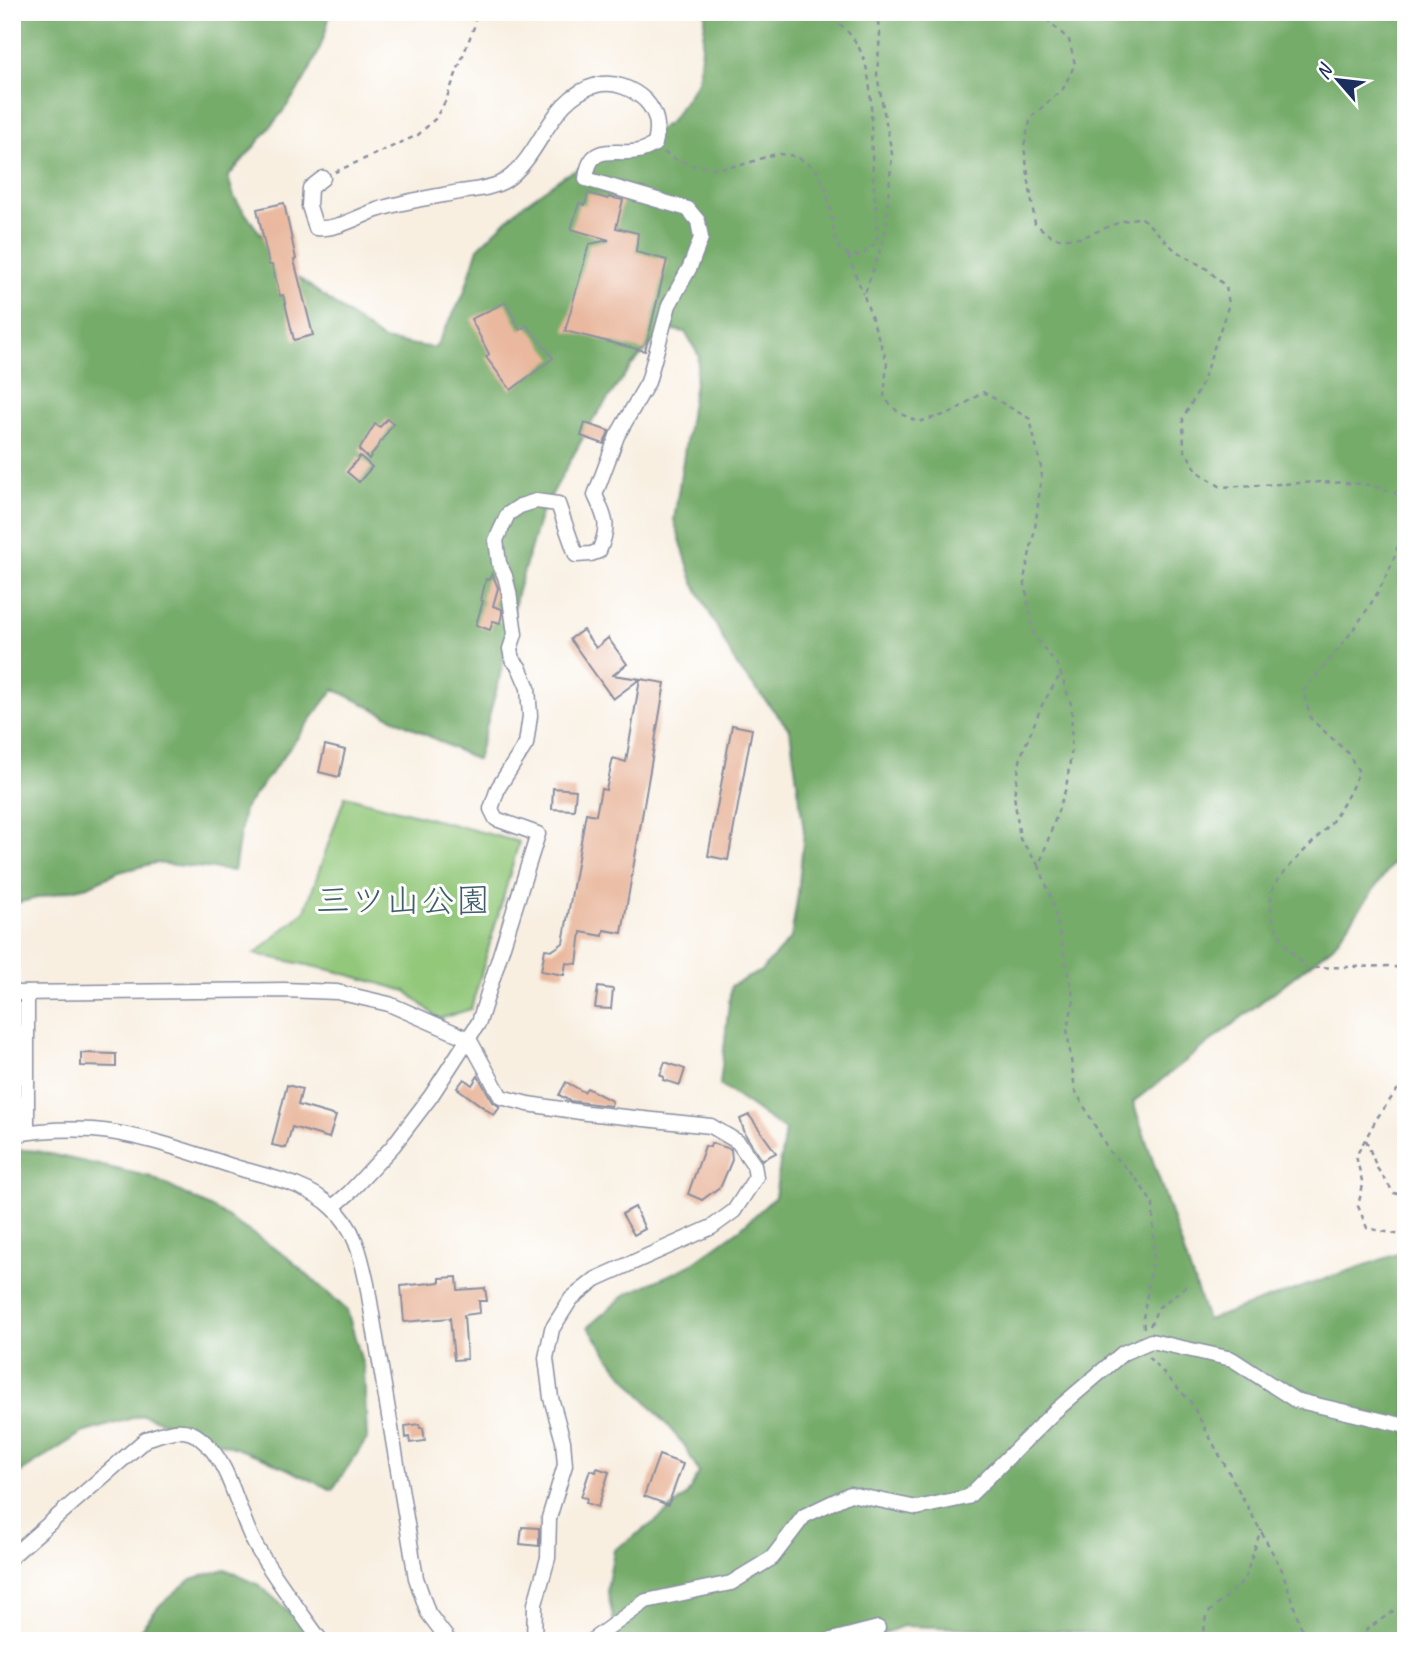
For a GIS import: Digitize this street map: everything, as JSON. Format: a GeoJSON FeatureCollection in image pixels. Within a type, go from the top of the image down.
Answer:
{"type":"FeatureCollection","features":[{"type":"Feature","properties":{"kind":"street"},"geometry":{"type":"LineString","coordinates":[[323,178],[310,188],[309,206],[316,228],[327,229],[379,210],[483,188],[506,180],[536,145],[559,109],[577,93],[607,82],[634,91],[647,103],[659,127],[655,144],[641,151],[603,151],[594,157],[587,167],[586,179],[688,209],[698,221],[701,238],[690,267],[669,305],[648,382],[617,436],[595,495],[604,516],[607,534],[599,551],[576,555],[558,504],[536,500],[508,514],[496,540],[515,634],[510,649],[512,659],[519,667],[528,688],[530,716],[526,744],[498,788],[491,809],[496,819],[538,834],[485,1004],[469,1039],[393,1146],[349,1193],[332,1207]]}},
{"type":"Feature","properties":{"kind":"street"},"geometry":{"type":"LineString","coordinates":[[27,1132],[20,993],[284,990],[337,992],[389,1004],[469,1039],[501,1097],[587,1113],[710,1126],[738,1142],[754,1165],[756,1177],[734,1211],[712,1227],[596,1279],[571,1299],[552,1329],[546,1358],[551,1398],[564,1441],[565,1465],[549,1518],[548,1558],[535,1604],[534,1641]]}},
{"type":"Feature","properties":{"kind":"street"},"geometry":{"type":"LineString","coordinates":[[12,1135],[92,1130],[123,1135],[186,1151],[295,1185],[332,1207],[358,1243],[416,1578],[428,1612],[449,1641]]}},
{"type":"Feature","properties":{"kind":"street"},"geometry":{"type":"LineString","coordinates":[[591,1641],[646,1601],[731,1583],[772,1558],[804,1516],[850,1494],[918,1508],[968,1497],[1054,1412],[1123,1353],[1151,1340],[1232,1359],[1295,1400],[1406,1426]]}},
{"type":"Feature","properties":{"kind":"street"},"geometry":{"type":"LineString","coordinates":[[12,1556],[146,1439],[173,1430],[183,1431],[201,1438],[218,1460],[232,1485],[256,1546],[321,1641]]}},
{"type":"Feature","properties":{"kind":"street"},"geometry":{"type":"LineString","coordinates":[[828,1641],[877,1628]]}},
{"type":"Feature","properties":{"kind":"path"},"geometry":{"type":"LineString","coordinates":[[323,178],[418,135],[435,119],[446,100],[474,27],[476,12]]}},
{"type":"Feature","properties":{"kind":"path"},"geometry":{"type":"LineString","coordinates":[[821,12],[846,29],[858,45],[872,86],[872,156],[877,197],[877,242],[861,256],[848,255]]}},
{"type":"Feature","properties":{"kind":"path"},"geometry":{"type":"LineString","coordinates":[[864,296],[885,235],[892,154],[877,75],[880,34],[876,12]]}},
{"type":"Feature","properties":{"kind":"path"},"geometry":{"type":"LineString","coordinates":[[1038,12],[1069,40],[1075,64],[1063,89],[1031,117],[1024,146],[1035,224],[1054,238],[1081,238],[1119,222],[1141,217],[1176,251],[1208,269],[1226,287],[1229,304],[1200,388],[1183,418],[1184,449],[1198,472],[1221,487],[1354,483],[1406,496]]}},
{"type":"Feature","properties":{"kind":"path"},"geometry":{"type":"LineString","coordinates":[[655,144],[672,158],[705,168],[737,166],[768,155],[790,155],[810,164],[825,185],[838,246],[848,255],[887,362],[884,398],[899,413],[918,422],[951,413],[983,392],[1030,419],[1042,472],[1035,529],[1024,579],[1034,635],[1058,666],[1072,707],[1071,755],[1066,788],[1039,866]]}},
{"type":"Feature","properties":{"kind":"path"},"geometry":{"type":"LineString","coordinates":[[1406,507],[1396,550],[1381,589],[1343,643],[1303,691],[1311,719],[1348,753],[1359,772],[1348,797],[1331,822],[1273,886],[1271,913],[1280,938],[1307,968],[1391,966],[1406,970]]}},
{"type":"Feature","properties":{"kind":"path"},"geometry":{"type":"LineString","coordinates":[[1061,674],[1042,705],[1021,757],[1014,795],[1020,839],[1039,866],[1052,900],[1074,1000],[1067,1030],[1075,1090],[1109,1151],[1135,1177],[1153,1205],[1154,1253],[1143,1318],[1146,1335],[1158,1308],[1186,1286]]}},
{"type":"Feature","properties":{"kind":"path"},"geometry":{"type":"LineString","coordinates":[[1406,1071],[1356,1156],[1363,1185],[1358,1206],[1367,1228],[1406,1236]]}},
{"type":"Feature","properties":{"kind":"path"},"geometry":{"type":"LineString","coordinates":[[1366,1140],[1377,1168],[1394,1193],[1406,1196]]}},
{"type":"Feature","properties":{"kind":"path"},"geometry":{"type":"LineString","coordinates":[[1148,1357],[1190,1401],[1282,1570],[1300,1625],[1309,1641]]}},
{"type":"Feature","properties":{"kind":"path"},"geometry":{"type":"LineString","coordinates":[[1203,1641],[1206,1615],[1244,1581],[1261,1529]]}},
{"type":"Feature","properties":{"kind":"path"},"geometry":{"type":"LineString","coordinates":[[1362,1641],[1367,1629],[1406,1603]]}},
{"type":"Feature","properties":{"kind":"green space"},"geometry":{"type":"Polygon","coordinates":[[[12,12],[330,12],[324,36],[304,80],[276,121],[228,177],[234,197],[295,275],[383,340],[435,348],[463,296],[478,248],[519,208],[565,175],[631,146],[670,122],[698,81],[706,12],[1406,12],[1406,845],[1333,946],[1133,1102],[1207,1320],[1406,1251],[1406,1641],[1170,1641],[1061,1631],[903,1626],[864,1641],[618,1641],[607,1589],[614,1550],[656,1521],[687,1495],[699,1473],[685,1446],[615,1365],[588,1327],[626,1294],[687,1267],[741,1228],[775,1197],[785,1130],[720,1085],[731,986],[761,971],[791,938],[804,831],[790,730],[737,666],[693,581],[674,520],[699,356],[685,332],[666,329],[631,366],[591,423],[540,516],[517,594],[499,680],[477,760],[334,689],[244,809],[234,871],[155,863],[119,872],[88,886],[12,904],[12,12]]]}},
{"type":"Feature","properties":{"kind":"green space","name":"三ツ山公園"},"geometry":{"type":"Polygon","coordinates":[[[345,796],[519,842],[471,1009],[439,1019],[406,991],[335,971],[255,954],[305,911],[345,796]]]}},
{"type":"Feature","properties":{"kind":"green space"},"geometry":{"type":"Polygon","coordinates":[[[12,1149],[37,1151],[151,1177],[218,1211],[286,1256],[347,1310],[364,1369],[367,1439],[332,1490],[264,1458],[143,1415],[82,1433],[12,1478],[12,1149]]]}},
{"type":"Feature","properties":{"kind":"green space"},"geometry":{"type":"Polygon","coordinates":[[[225,1569],[259,1585],[323,1641],[131,1641],[160,1605],[191,1579],[225,1569]]]}},
{"type":"Feature","properties":{"kind":"building"},"geometry":{"type":"Polygon","coordinates":[[[588,193],[623,200],[616,228],[638,233],[636,252],[667,260],[645,351],[565,331],[589,244],[609,240],[571,229],[579,203],[585,205],[588,193]]]}},
{"type":"Feature","properties":{"kind":"building"},"geometry":{"type":"Polygon","coordinates":[[[284,203],[296,259],[294,260],[313,335],[294,340],[283,295],[280,296],[272,265],[269,265],[257,209],[284,203]]]}},
{"type":"Feature","properties":{"kind":"building"},"geometry":{"type":"Polygon","coordinates":[[[506,302],[520,330],[527,325],[553,358],[511,390],[486,357],[489,354],[471,319],[506,302]]]}},
{"type":"Feature","properties":{"kind":"building"},"geometry":{"type":"Polygon","coordinates":[[[387,419],[393,424],[369,459],[359,450],[375,424],[380,427],[387,419]]]}},
{"type":"Feature","properties":{"kind":"building"},"geometry":{"type":"Polygon","coordinates":[[[585,423],[609,431],[604,444],[581,436],[585,423]]]}},
{"type":"Feature","properties":{"kind":"building"},"geometry":{"type":"Polygon","coordinates":[[[360,456],[372,467],[359,482],[347,472],[360,456]]]}},
{"type":"Feature","properties":{"kind":"building"},"geometry":{"type":"Polygon","coordinates":[[[492,573],[498,588],[493,606],[502,609],[502,614],[500,623],[493,621],[490,630],[476,625],[486,579],[489,580],[492,573]]]}},
{"type":"Feature","properties":{"kind":"building"},"geometry":{"type":"Polygon","coordinates":[[[583,630],[596,648],[608,638],[627,664],[613,675],[640,679],[613,699],[570,639],[583,630]]]}},
{"type":"Feature","properties":{"kind":"building"},"geometry":{"type":"Polygon","coordinates":[[[640,679],[665,683],[622,933],[604,930],[603,936],[581,932],[577,964],[566,963],[564,975],[541,971],[545,949],[553,950],[563,943],[586,813],[596,815],[601,789],[606,790],[613,758],[626,762],[640,679]]]}},
{"type":"Feature","properties":{"kind":"building"},"geometry":{"type":"Polygon","coordinates":[[[732,725],[752,729],[728,860],[708,856],[732,725]]]}},
{"type":"Feature","properties":{"kind":"building"},"geometry":{"type":"Polygon","coordinates":[[[325,745],[345,750],[339,777],[319,772],[325,745]]]}},
{"type":"Feature","properties":{"kind":"building"},"geometry":{"type":"Polygon","coordinates":[[[553,788],[576,790],[574,810],[552,809],[553,788]]]}},
{"type":"Feature","properties":{"kind":"building"},"geometry":{"type":"Polygon","coordinates":[[[598,987],[613,989],[611,1009],[595,1008],[598,987]]]}},
{"type":"Feature","properties":{"kind":"building"},"geometry":{"type":"Polygon","coordinates":[[[81,1053],[116,1054],[116,1067],[81,1066],[81,1053]]]}},
{"type":"Feature","properties":{"kind":"building"},"geometry":{"type":"Polygon","coordinates":[[[665,1062],[685,1069],[680,1085],[663,1080],[664,1077],[660,1075],[665,1062]]]}},
{"type":"Feature","properties":{"kind":"building"},"geometry":{"type":"Polygon","coordinates":[[[478,1076],[493,1102],[500,1107],[494,1115],[457,1088],[464,1079],[472,1085],[478,1076]]]}},
{"type":"Feature","properties":{"kind":"building"},"geometry":{"type":"Polygon","coordinates":[[[566,1082],[584,1092],[587,1088],[612,1101],[611,1106],[570,1101],[559,1095],[566,1082]]]}},
{"type":"Feature","properties":{"kind":"building"},"geometry":{"type":"Polygon","coordinates":[[[287,1085],[302,1089],[298,1105],[336,1116],[329,1138],[292,1127],[286,1148],[272,1145],[287,1085]]]}},
{"type":"Feature","properties":{"kind":"building"},"geometry":{"type":"Polygon","coordinates":[[[749,1115],[776,1153],[762,1160],[746,1136],[740,1119],[749,1115]]]}},
{"type":"Feature","properties":{"kind":"building"},"geometry":{"type":"Polygon","coordinates":[[[711,1143],[731,1149],[732,1160],[721,1186],[702,1200],[688,1194],[705,1146],[710,1147],[711,1143]]]}},
{"type":"Feature","properties":{"kind":"building"},"geometry":{"type":"Polygon","coordinates":[[[635,1207],[645,1229],[634,1235],[622,1214],[635,1207]]]}},
{"type":"Feature","properties":{"kind":"building"},"geometry":{"type":"Polygon","coordinates":[[[457,1277],[458,1290],[485,1288],[487,1301],[479,1301],[480,1313],[464,1315],[467,1359],[454,1360],[450,1318],[404,1322],[401,1286],[440,1282],[440,1278],[457,1277]]]}},
{"type":"Feature","properties":{"kind":"building"},"geometry":{"type":"Polygon","coordinates":[[[419,1424],[420,1428],[423,1428],[425,1441],[410,1443],[409,1437],[406,1438],[405,1426],[419,1424]]]}},
{"type":"Feature","properties":{"kind":"building"},"geometry":{"type":"Polygon","coordinates":[[[659,1455],[683,1464],[668,1505],[644,1496],[659,1455]]]}},
{"type":"Feature","properties":{"kind":"building"},"geometry":{"type":"Polygon","coordinates":[[[597,1468],[609,1472],[598,1507],[586,1503],[587,1498],[581,1497],[590,1470],[596,1472],[597,1468]]]}},
{"type":"Feature","properties":{"kind":"building"},"geometry":{"type":"Polygon","coordinates":[[[522,1527],[539,1528],[539,1546],[520,1544],[522,1527]]]}}]}
